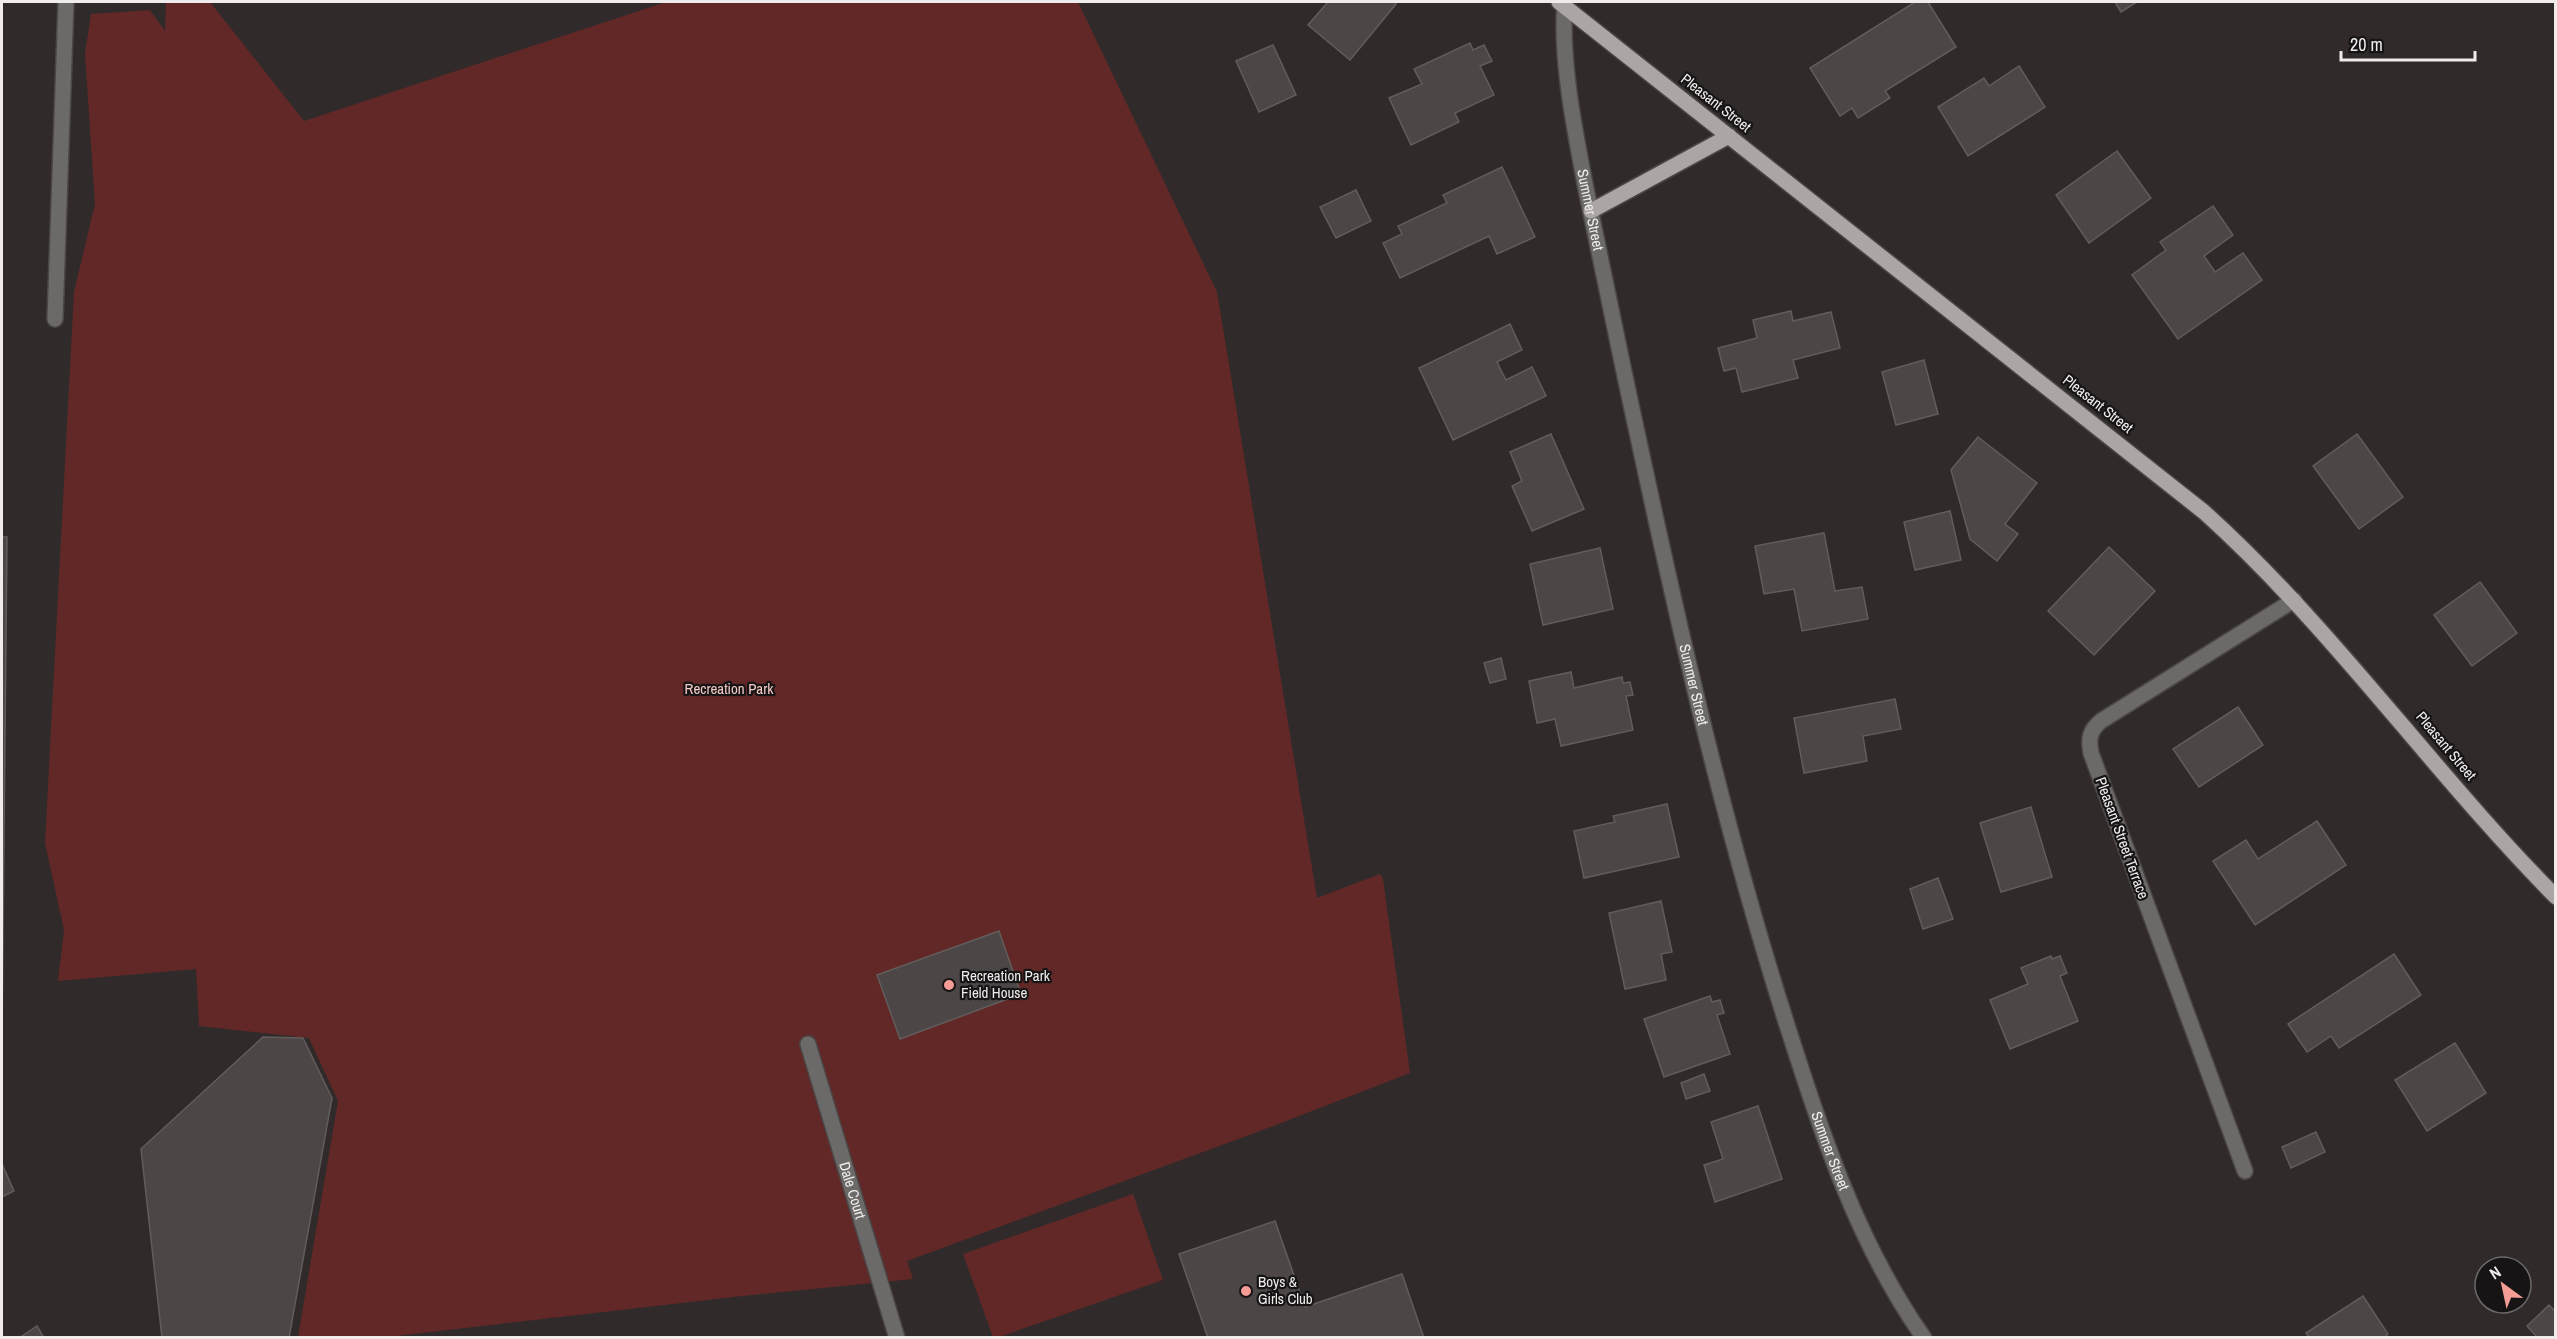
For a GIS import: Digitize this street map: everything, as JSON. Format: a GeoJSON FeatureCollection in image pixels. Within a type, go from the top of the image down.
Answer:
{"type":"FeatureCollection","features":[{"type":"Feature","properties":{"kind":"main road","name":"Pleasant Street"},"geometry":{"type":"LineString","coordinates":[[1562,3],[2173,485],[2240,544],[2294,600],[2377,693],[2493,830],[2556,897]]}},
{"type":"Feature","properties":{"kind":"main road"},"geometry":{"type":"LineString","coordinates":[[1591,211],[1729,136]]}},
{"type":"Feature","properties":{"kind":"street"},"geometry":{"type":"LineString","coordinates":[[55,319],[66,2]]}},
{"type":"Feature","properties":{"kind":"street","name":"Summer Street"},"geometry":{"type":"LineString","coordinates":[[1562,3],[1575,135],[1666,564],[1724,810],[1755,923],[1825,1138],[1877,1262],[1924,1338]]}},
{"type":"Feature","properties":{"kind":"street","name":"Pleasant Street Terrace"},"geometry":{"type":"LineString","coordinates":[[2245,1171],[2091,753],[2089,739],[2101,721],[2294,600]]}},
{"type":"Feature","properties":{"kind":"street","name":"Dale Court"},"geometry":{"type":"LineString","coordinates":[[808,1044],[897,1338]]}},
{"type":"Feature","properties":{"kind":"green space","name":"Recreation Park"},"geometry":{"type":"Polygon","coordinates":[[[166,2],[210,2],[304,121],[666,2],[1078,2],[1217,292],[1317,898],[1380,874],[1383,879],[1410,1073],[1260,1131],[907,1261],[913,1279],[742,1296],[387,1337],[298,1337],[338,1101],[309,1038],[199,1026],[196,969],[58,981],[64,930],[45,843],[74,292],[95,204],[85,54],[91,14],[150,10],[165,31],[166,2]]]}},
{"type":"Feature","properties":{"kind":"green space"},"geometry":{"type":"Polygon","coordinates":[[[1133,1194],[1163,1280],[999,1337],[993,1337],[963,1254],[1133,1194]]]}},
{"type":"Feature","properties":{"kind":"building"},"geometry":{"type":"Polygon","coordinates":[[[1328,2],[1394,2],[1396,4],[1350,60],[1308,25],[1328,2]]]}},
{"type":"Feature","properties":{"kind":"building"},"geometry":{"type":"Polygon","coordinates":[[[1915,2],[1928,2],[1956,47],[1885,91],[1890,98],[1858,118],[1852,108],[1840,116],[1810,68],[1915,2]]]}},
{"type":"Feature","properties":{"kind":"building"},"geometry":{"type":"Polygon","coordinates":[[[2115,2],[2137,2],[2121,12],[2115,2]]]}},
{"type":"Feature","properties":{"kind":"building"},"geometry":{"type":"Polygon","coordinates":[[[1470,43],[1473,50],[1484,45],[1492,61],[1480,66],[1494,95],[1455,113],[1459,122],[1411,145],[1389,98],[1422,84],[1414,69],[1470,43]]]}},
{"type":"Feature","properties":{"kind":"building"},"geometry":{"type":"Polygon","coordinates":[[[1273,45],[1296,95],[1259,112],[1236,61],[1273,45]]]}},
{"type":"Feature","properties":{"kind":"building"},"geometry":{"type":"Polygon","coordinates":[[[2019,66],[2045,107],[1968,156],[1938,107],[1984,78],[1989,86],[2019,66]]]}},
{"type":"Feature","properties":{"kind":"building"},"geometry":{"type":"Polygon","coordinates":[[[2117,151],[2151,198],[2089,243],[2056,195],[2117,151]]]}},
{"type":"Feature","properties":{"kind":"building"},"geometry":{"type":"Polygon","coordinates":[[[1502,167],[1535,237],[1497,254],[1489,236],[1400,278],[1383,243],[1402,234],[1398,226],[1447,203],[1443,195],[1502,167]]]}},
{"type":"Feature","properties":{"kind":"building"},"geometry":{"type":"Polygon","coordinates":[[[1356,190],[1371,221],[1336,238],[1320,207],[1356,190]]]}},
{"type":"Feature","properties":{"kind":"building"},"geometry":{"type":"Polygon","coordinates":[[[2213,206],[2233,235],[2204,256],[2215,272],[2243,253],[2262,280],[2178,339],[2132,275],[2166,250],[2160,242],[2213,206]]]}},
{"type":"Feature","properties":{"kind":"building"},"geometry":{"type":"Polygon","coordinates":[[[1791,311],[1793,321],[1831,312],[1840,348],[1793,360],[1798,378],[1742,392],[1736,368],[1724,371],[1718,348],[1757,338],[1753,320],[1791,311]]]}},
{"type":"Feature","properties":{"kind":"building"},"geometry":{"type":"Polygon","coordinates":[[[1510,324],[1522,350],[1497,362],[1506,380],[1532,367],[1546,396],[1453,440],[1419,368],[1510,324]]]}},
{"type":"Feature","properties":{"kind":"building"},"geometry":{"type":"Polygon","coordinates":[[[1924,360],[1938,414],[1896,425],[1882,372],[1924,360]]]}},
{"type":"Feature","properties":{"kind":"building"},"geometry":{"type":"Polygon","coordinates":[[[1551,434],[1584,509],[1532,531],[1512,486],[1522,481],[1510,452],[1551,434]]]}},
{"type":"Feature","properties":{"kind":"building"},"geometry":{"type":"Polygon","coordinates":[[[2357,434],[2403,497],[2359,529],[2313,466],[2357,434]]]}},
{"type":"Feature","properties":{"kind":"building"},"geometry":{"type":"Polygon","coordinates":[[[1978,437],[2037,483],[2005,524],[2018,534],[1997,561],[1970,539],[1951,470],[1978,437]]]}},
{"type":"Feature","properties":{"kind":"building"},"geometry":{"type":"Polygon","coordinates":[[[1950,511],[1961,560],[1915,570],[1904,522],[1950,511]]]}},
{"type":"Feature","properties":{"kind":"building"},"geometry":{"type":"Polygon","coordinates":[[[1824,533],[1835,591],[1862,587],[1868,619],[1802,631],[1794,589],[1764,594],[1755,546],[1824,533]]]}},
{"type":"Feature","properties":{"kind":"building"},"geometry":{"type":"Polygon","coordinates":[[[2,537],[7,537],[2,1037],[2,537]]]}},
{"type":"Feature","properties":{"kind":"building"},"geometry":{"type":"Polygon","coordinates":[[[2109,547],[2155,591],[2094,655],[2048,611],[2109,547]]]}},
{"type":"Feature","properties":{"kind":"building"},"geometry":{"type":"Polygon","coordinates":[[[1600,548],[1613,609],[1543,625],[1530,564],[1600,548]]]}},
{"type":"Feature","properties":{"kind":"building"},"geometry":{"type":"Polygon","coordinates":[[[2480,582],[2517,633],[2472,666],[2434,615],[2480,582]]]}},
{"type":"Feature","properties":{"kind":"building"},"geometry":{"type":"Polygon","coordinates":[[[1501,658],[1506,679],[1490,683],[1484,663],[1501,658]]]}},
{"type":"Feature","properties":{"kind":"building"},"geometry":{"type":"Polygon","coordinates":[[[1571,672],[1574,688],[1622,677],[1623,683],[1630,682],[1633,695],[1626,696],[1633,730],[1561,746],[1555,719],[1537,723],[1529,681],[1571,672]]]}},
{"type":"Feature","properties":{"kind":"building"},"geometry":{"type":"Polygon","coordinates":[[[1895,699],[1901,729],[1863,736],[1867,761],[1804,773],[1794,718],[1895,699]]]}},
{"type":"Feature","properties":{"kind":"building"},"geometry":{"type":"Polygon","coordinates":[[[2238,707],[2263,745],[2199,787],[2173,749],[2238,707]]]}},
{"type":"Feature","properties":{"kind":"building"},"geometry":{"type":"Polygon","coordinates":[[[1667,804],[1679,857],[1584,878],[1574,831],[1615,822],[1613,816],[1667,804]]]}},
{"type":"Feature","properties":{"kind":"building"},"geometry":{"type":"Polygon","coordinates":[[[2031,807],[2052,877],[2001,892],[1980,823],[2031,807]]]}},
{"type":"Feature","properties":{"kind":"building"},"geometry":{"type":"Polygon","coordinates":[[[2317,821],[2346,865],[2255,925],[2213,861],[2246,840],[2258,859],[2317,821]]]}},
{"type":"Feature","properties":{"kind":"building"},"geometry":{"type":"Polygon","coordinates":[[[1938,878],[1953,919],[1923,929],[1910,889],[1938,878]]]}},
{"type":"Feature","properties":{"kind":"building"},"geometry":{"type":"Polygon","coordinates":[[[1661,901],[1672,952],[1661,954],[1666,980],[1625,989],[1609,913],[1661,901]]]}},
{"type":"Feature","properties":{"kind":"building","name":"Recreation Park Field House"},"geometry":{"type":"Polygon","coordinates":[[[999,931],[1021,994],[900,1039],[877,975],[999,931]]]}},
{"type":"Feature","properties":{"kind":"building"},"geometry":{"type":"Polygon","coordinates":[[[2394,954],[2421,995],[2339,1048],[2331,1036],[2307,1052],[2288,1024],[2394,954]]]}},
{"type":"Feature","properties":{"kind":"building"},"geometry":{"type":"Polygon","coordinates":[[[2051,956],[2052,959],[2060,956],[2067,973],[2060,976],[2078,1021],[2010,1049],[1990,1000],[2028,984],[2021,968],[2051,956]]]}},
{"type":"Feature","properties":{"kind":"building"},"geometry":{"type":"Polygon","coordinates":[[[1710,996],[1712,1002],[1720,1000],[1724,1013],[1717,1015],[1730,1054],[1664,1077],[1644,1019],[1710,996]]]}},
{"type":"Feature","properties":{"kind":"building"},"geometry":{"type":"Polygon","coordinates":[[[263,1037],[303,1038],[332,1098],[289,1338],[162,1338],[141,1149],[263,1037]]]}},
{"type":"Feature","properties":{"kind":"building"},"geometry":{"type":"Polygon","coordinates":[[[2455,1043],[2486,1093],[2427,1131],[2395,1080],[2455,1043]]]}},
{"type":"Feature","properties":{"kind":"building"},"geometry":{"type":"Polygon","coordinates":[[[1704,1074],[1710,1091],[1686,1099],[1681,1083],[1704,1074]]]}},
{"type":"Feature","properties":{"kind":"building"},"geometry":{"type":"Polygon","coordinates":[[[1758,1106],[1782,1179],[1715,1202],[1704,1165],[1723,1159],[1711,1122],[1758,1106]]]}},
{"type":"Feature","properties":{"kind":"building"},"geometry":{"type":"Polygon","coordinates":[[[2316,1132],[2325,1152],[2291,1168],[2282,1147],[2316,1132]]]}},
{"type":"Feature","properties":{"kind":"building"},"geometry":{"type":"Polygon","coordinates":[[[2,1164],[14,1191],[2,1197],[2,1164]]]}},
{"type":"Feature","properties":{"kind":"building","name":"Boys & Girls Club"},"geometry":{"type":"Polygon","coordinates":[[[1275,1221],[1305,1307],[1402,1274],[1424,1338],[1208,1338],[1179,1254],[1275,1221]]]}},
{"type":"Feature","properties":{"kind":"building"},"geometry":{"type":"Polygon","coordinates":[[[2363,1296],[2388,1334],[2383,1338],[2309,1338],[2306,1333],[2363,1296]]]}},
{"type":"Feature","properties":{"kind":"building"},"geometry":{"type":"Polygon","coordinates":[[[2549,1305],[2556,1312],[2556,1338],[2538,1338],[2527,1326],[2549,1305]]]}},
{"type":"Feature","properties":{"kind":"building"},"geometry":{"type":"Polygon","coordinates":[[[37,1326],[44,1338],[19,1338],[37,1326]]]}},
{"type":"Feature","properties":{"kind":"place","name":"Recreation Park Field House"},"geometry":{"type":"Point","coordinates":[949,985]}},
{"type":"Feature","properties":{"kind":"place","name":"Boys & Girls Club"},"geometry":{"type":"Point","coordinates":[1246,1291]}}]}
